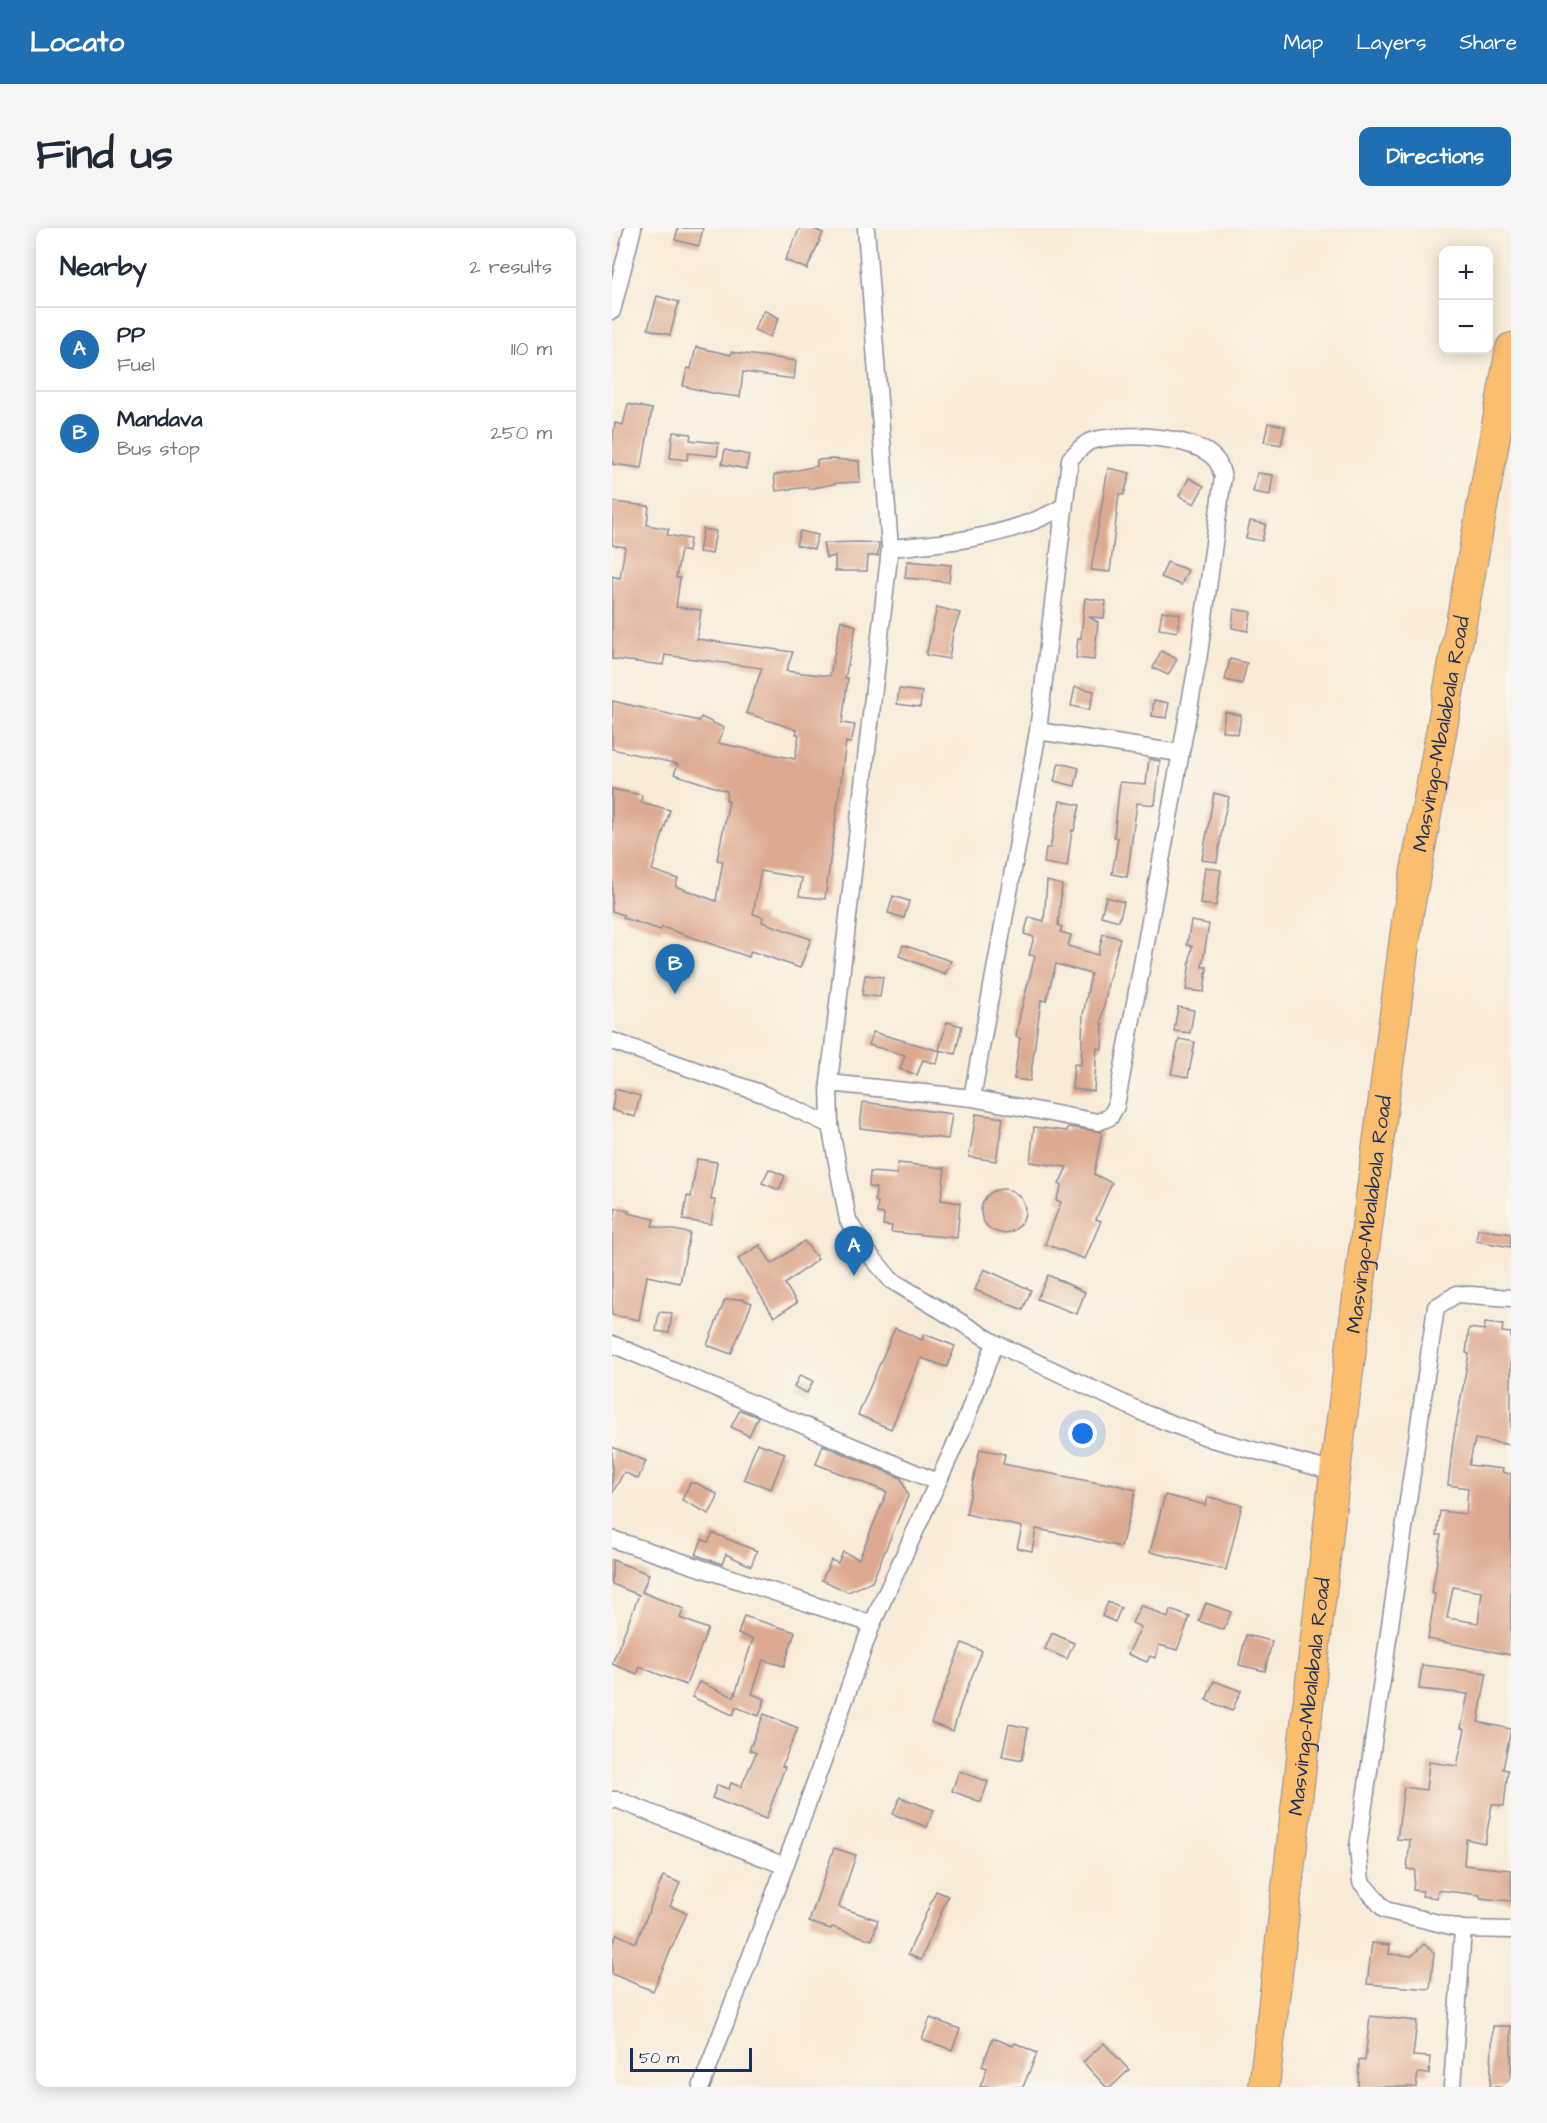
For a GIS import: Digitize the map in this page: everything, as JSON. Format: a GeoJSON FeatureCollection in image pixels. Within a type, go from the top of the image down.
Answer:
{"type":"FeatureCollection","features":[{"type":"Feature","properties":{"kind":"highway","name":"Masvingo-Mbalabala Road"},"geometry":{"type":"LineString","coordinates":[[1264,2087],[1335,1472],[1408,914],[1511,348]]}},
{"type":"Feature","properties":{"kind":"street"},"geometry":{"type":"LineString","coordinates":[[612,311],[633,228]]}},
{"type":"Feature","properties":{"kind":"street"},"geometry":{"type":"LineString","coordinates":[[866,228],[890,548],[830,1083],[830,1125],[848,1220],[865,1249],[891,1280],[995,1342],[1146,1414],[1212,1439],[1335,1472]]}},
{"type":"Feature","properties":{"kind":"street"},"geometry":{"type":"LineString","coordinates":[[830,1083],[972,1098],[1098,1122],[1110,1118],[1116,1106],[1199,654],[1223,477],[1217,460],[1205,450],[1170,438],[1115,436],[1089,442],[1070,459],[1038,731],[972,1098]]}},
{"type":"Feature","properties":{"kind":"street"},"geometry":{"type":"LineString","coordinates":[[890,548],[966,541],[1003,533],[1055,512],[1064,506]]}},
{"type":"Feature","properties":{"kind":"street"},"geometry":{"type":"LineString","coordinates":[[1038,731],[1179,753]]}},
{"type":"Feature","properties":{"kind":"street"},"geometry":{"type":"LineString","coordinates":[[612,1041],[763,1094],[830,1125]]}},
{"type":"Feature","properties":{"kind":"street"},"geometry":{"type":"LineString","coordinates":[[1511,1298],[1457,1294],[1436,1307],[1358,1847],[1361,1882],[1385,1910],[1463,1929],[1511,1930]]}},
{"type":"Feature","properties":{"kind":"street"},"geometry":{"type":"LineString","coordinates":[[701,2087],[785,1866],[872,1624],[961,1432],[995,1342]]}},
{"type":"Feature","properties":{"kind":"street"},"geometry":{"type":"LineString","coordinates":[[612,1344],[937,1482]]}},
{"type":"Feature","properties":{"kind":"street"},"geometry":{"type":"LineString","coordinates":[[612,1539],[872,1624]]}},
{"type":"Feature","properties":{"kind":"street"},"geometry":{"type":"LineString","coordinates":[[612,1800],[618,1800],[785,1866]]}},
{"type":"Feature","properties":{"kind":"street"},"geometry":{"type":"LineString","coordinates":[[1452,2087],[1463,1929]]}},
{"type":"Feature","properties":{"kind":"building"},"geometry":{"type":"Polygon","coordinates":[[[678,228],[703,228],[699,246],[675,240],[678,228]]]}},
{"type":"Feature","properties":{"kind":"building"},"geometry":{"type":"Polygon","coordinates":[[[800,228],[812,228],[823,233],[807,269],[785,260],[800,228]]]}},
{"type":"Feature","properties":{"kind":"building"},"geometry":{"type":"Polygon","coordinates":[[[657,296],[679,302],[670,335],[648,329],[657,296]]]}},
{"type":"Feature","properties":{"kind":"building"},"geometry":{"type":"Polygon","coordinates":[[[764,310],[779,318],[770,337],[754,330],[764,310]]]}},
{"type":"Feature","properties":{"kind":"building"},"geometry":{"type":"Polygon","coordinates":[[[696,347],[731,355],[731,352],[796,361],[794,379],[743,372],[740,397],[683,386],[687,368],[691,369],[696,347]]]}},
{"type":"Feature","properties":{"kind":"building"},"geometry":{"type":"Polygon","coordinates":[[[628,404],[652,409],[642,468],[612,464],[615,423],[623,425],[628,404]]]}},
{"type":"Feature","properties":{"kind":"building"},"geometry":{"type":"Polygon","coordinates":[[[1268,423],[1285,426],[1281,445],[1264,442],[1268,423]]]}},
{"type":"Feature","properties":{"kind":"building"},"geometry":{"type":"Polygon","coordinates":[[[673,432],[691,434],[690,440],[719,443],[717,456],[688,453],[687,460],[670,458],[673,432]]]}},
{"type":"Feature","properties":{"kind":"building"},"geometry":{"type":"Polygon","coordinates":[[[725,450],[749,455],[746,469],[722,464],[725,450]]]}},
{"type":"Feature","properties":{"kind":"building"},"geometry":{"type":"Polygon","coordinates":[[[817,460],[859,461],[860,482],[776,491],[774,475],[817,466],[817,460]]]}},
{"type":"Feature","properties":{"kind":"building"},"geometry":{"type":"Polygon","coordinates":[[[1108,468],[1130,473],[1124,495],[1119,494],[1110,572],[1091,570],[1108,468]]]}},
{"type":"Feature","properties":{"kind":"building"},"geometry":{"type":"Polygon","coordinates":[[[1257,473],[1273,475],[1270,495],[1253,492],[1257,473]]]}},
{"type":"Feature","properties":{"kind":"building"},"geometry":{"type":"Polygon","coordinates":[[[1189,478],[1204,486],[1194,504],[1179,496],[1189,478]]]}},
{"type":"Feature","properties":{"kind":"building"},"geometry":{"type":"Polygon","coordinates":[[[612,502],[649,506],[647,525],[669,529],[667,535],[690,539],[688,552],[681,550],[676,578],[680,578],[676,607],[701,610],[697,639],[793,652],[786,671],[830,676],[841,620],[856,626],[845,678],[848,678],[842,723],[855,725],[851,743],[846,742],[825,899],[799,896],[802,878],[761,871],[753,914],[763,917],[762,922],[811,939],[800,968],[751,951],[749,957],[662,927],[661,930],[623,918],[624,915],[612,911],[612,789],[642,795],[641,802],[670,810],[652,870],[678,879],[675,886],[716,901],[723,861],[717,860],[729,801],[726,800],[727,791],[674,774],[678,764],[612,749],[612,701],[699,721],[701,717],[724,728],[718,743],[795,759],[799,734],[796,734],[797,730],[746,713],[762,668],[665,655],[663,665],[612,659],[612,576],[620,578],[625,547],[612,545],[612,502]]]}},
{"type":"Feature","properties":{"kind":"building"},"geometry":{"type":"Polygon","coordinates":[[[1250,521],[1266,524],[1262,541],[1246,538],[1250,521]]]}},
{"type":"Feature","properties":{"kind":"building"},"geometry":{"type":"Polygon","coordinates":[[[703,529],[716,531],[712,554],[699,552],[703,529]]]}},
{"type":"Feature","properties":{"kind":"building"},"geometry":{"type":"Polygon","coordinates":[[[800,531],[818,535],[814,549],[796,545],[800,531]]]}},
{"type":"Feature","properties":{"kind":"building"},"geometry":{"type":"Polygon","coordinates":[[[823,543],[879,543],[878,556],[868,556],[867,571],[835,571],[835,556],[826,558],[823,543]]]}},
{"type":"Feature","properties":{"kind":"building"},"geometry":{"type":"Polygon","coordinates":[[[907,561],[951,565],[949,582],[905,578],[907,561]]]}},
{"type":"Feature","properties":{"kind":"building"},"geometry":{"type":"Polygon","coordinates":[[[1167,562],[1188,570],[1181,585],[1161,577],[1167,562]]]}},
{"type":"Feature","properties":{"kind":"building"},"geometry":{"type":"Polygon","coordinates":[[[1085,598],[1106,601],[1104,618],[1089,617],[1098,622],[1094,660],[1076,658],[1078,638],[1081,638],[1085,598]]]}},
{"type":"Feature","properties":{"kind":"building"},"geometry":{"type":"Polygon","coordinates":[[[937,607],[960,613],[953,633],[949,659],[926,655],[937,607]]]}},
{"type":"Feature","properties":{"kind":"building"},"geometry":{"type":"Polygon","coordinates":[[[1234,609],[1251,612],[1248,631],[1232,628],[1234,609]]]}},
{"type":"Feature","properties":{"kind":"building"},"geometry":{"type":"Polygon","coordinates":[[[1162,611],[1180,614],[1177,632],[1159,629],[1162,611]]]}},
{"type":"Feature","properties":{"kind":"building"},"geometry":{"type":"Polygon","coordinates":[[[1161,651],[1177,659],[1168,675],[1153,668],[1161,651]]]}},
{"type":"Feature","properties":{"kind":"building"},"geometry":{"type":"Polygon","coordinates":[[[1230,659],[1247,663],[1242,684],[1225,680],[1230,659]]]}},
{"type":"Feature","properties":{"kind":"building"},"geometry":{"type":"Polygon","coordinates":[[[1075,687],[1094,691],[1089,710],[1071,706],[1075,687]]]}},
{"type":"Feature","properties":{"kind":"building"},"geometry":{"type":"Polygon","coordinates":[[[899,689],[922,692],[920,707],[897,704],[899,689]]]}},
{"type":"Feature","properties":{"kind":"building"},"geometry":{"type":"Polygon","coordinates":[[[1154,700],[1169,703],[1166,718],[1152,716],[1154,700]]]}},
{"type":"Feature","properties":{"kind":"building"},"geometry":{"type":"Polygon","coordinates":[[[1225,712],[1241,715],[1238,734],[1222,731],[1225,712]]]}},
{"type":"Feature","properties":{"kind":"building"},"geometry":{"type":"Polygon","coordinates":[[[1149,759],[1160,761],[1155,805],[1137,803],[1127,877],[1112,874],[1118,838],[1114,837],[1120,782],[1146,784],[1149,759]]]}},
{"type":"Feature","properties":{"kind":"building"},"geometry":{"type":"Polygon","coordinates":[[[1059,763],[1079,768],[1075,786],[1054,781],[1059,763]]]}},
{"type":"Feature","properties":{"kind":"building"},"geometry":{"type":"Polygon","coordinates":[[[1214,793],[1229,797],[1217,862],[1202,860],[1214,793]]]}},
{"type":"Feature","properties":{"kind":"building"},"geometry":{"type":"Polygon","coordinates":[[[1060,801],[1080,805],[1074,831],[1072,830],[1067,867],[1044,863],[1046,848],[1050,848],[1060,801]]]}},
{"type":"Feature","properties":{"kind":"building"},"geometry":{"type":"Polygon","coordinates":[[[1205,867],[1221,870],[1216,906],[1200,904],[1205,867]]]}},
{"type":"Feature","properties":{"kind":"building"},"geometry":{"type":"Polygon","coordinates":[[[1047,881],[1062,885],[1058,925],[1062,927],[1060,932],[1071,935],[1068,946],[1098,955],[1103,934],[1120,938],[1108,983],[1101,1024],[1103,1024],[1102,1049],[1097,1048],[1094,1091],[1072,1089],[1074,1064],[1081,1065],[1083,1015],[1091,974],[1056,964],[1046,1001],[1041,1000],[1030,1081],[1014,1079],[1020,1038],[1016,1037],[1035,956],[1029,955],[1034,937],[1024,934],[1029,917],[1044,921],[1047,881]]]}},
{"type":"Feature","properties":{"kind":"building"},"geometry":{"type":"Polygon","coordinates":[[[893,896],[909,901],[904,918],[888,913],[893,896]]]}},
{"type":"Feature","properties":{"kind":"building"},"geometry":{"type":"Polygon","coordinates":[[[1106,897],[1124,902],[1119,921],[1101,916],[1106,897]]]}},
{"type":"Feature","properties":{"kind":"building"},"geometry":{"type":"Polygon","coordinates":[[[1191,921],[1209,924],[1202,967],[1207,967],[1204,992],[1186,990],[1192,946],[1187,945],[1191,921]]]}},
{"type":"Feature","properties":{"kind":"building"},"geometry":{"type":"Polygon","coordinates":[[[903,945],[951,961],[945,974],[899,956],[903,945]]]}},
{"type":"Feature","properties":{"kind":"building"},"geometry":{"type":"Polygon","coordinates":[[[865,975],[883,977],[880,997],[862,995],[865,975]]]}},
{"type":"Feature","properties":{"kind":"building"},"geometry":{"type":"Polygon","coordinates":[[[1178,1007],[1194,1010],[1190,1033],[1174,1031],[1178,1007]]]}},
{"type":"Feature","properties":{"kind":"building"},"geometry":{"type":"Polygon","coordinates":[[[947,1022],[962,1026],[955,1054],[939,1050],[947,1022]]]}},
{"type":"Feature","properties":{"kind":"building"},"geometry":{"type":"Polygon","coordinates":[[[873,1032],[940,1051],[937,1064],[923,1060],[917,1075],[900,1069],[905,1055],[869,1045],[873,1032]]]}},
{"type":"Feature","properties":{"kind":"building"},"geometry":{"type":"Polygon","coordinates":[[[1179,1039],[1195,1042],[1188,1077],[1171,1074],[1179,1039]]]}},
{"type":"Feature","properties":{"kind":"building"},"geometry":{"type":"Polygon","coordinates":[[[615,1089],[640,1096],[635,1117],[612,1110],[615,1089]]]}},
{"type":"Feature","properties":{"kind":"building"},"geometry":{"type":"Polygon","coordinates":[[[863,1102],[952,1114],[948,1139],[860,1128],[863,1102]]]}},
{"type":"Feature","properties":{"kind":"building"},"geometry":{"type":"Polygon","coordinates":[[[976,1114],[1003,1118],[996,1161],[969,1157],[976,1114]]]}},
{"type":"Feature","properties":{"kind":"building"},"geometry":{"type":"Polygon","coordinates":[[[1034,1127],[1067,1131],[1068,1127],[1102,1132],[1094,1174],[1112,1183],[1096,1219],[1101,1221],[1085,1259],[1045,1244],[1061,1202],[1056,1200],[1062,1185],[1059,1184],[1067,1167],[1030,1162],[1034,1127]]]}},
{"type":"Feature","properties":{"kind":"building"},"geometry":{"type":"Polygon","coordinates":[[[697,1159],[717,1162],[711,1200],[715,1200],[711,1224],[683,1220],[687,1196],[691,1197],[697,1159]]]}},
{"type":"Feature","properties":{"kind":"building"},"geometry":{"type":"Polygon","coordinates":[[[898,1163],[945,1168],[941,1200],[960,1203],[957,1238],[891,1232],[892,1226],[883,1225],[884,1214],[877,1213],[876,1188],[869,1187],[870,1172],[897,1174],[898,1163]]]}},
{"type":"Feature","properties":{"kind":"building"},"geometry":{"type":"Polygon","coordinates":[[[769,1169],[785,1176],[779,1190],[762,1183],[769,1169]]]}},
{"type":"Feature","properties":{"kind":"building"},"geometry":{"type":"Polygon","coordinates":[[[1003,1189],[1018,1196],[1025,1211],[1018,1226],[1003,1233],[988,1226],[981,1211],[988,1196],[1003,1189]]]}},
{"type":"Feature","properties":{"kind":"building"},"geometry":{"type":"Polygon","coordinates":[[[616,1208],[654,1219],[652,1226],[690,1233],[680,1283],[647,1276],[639,1320],[612,1315],[612,1228],[616,1208]]]}},
{"type":"Feature","properties":{"kind":"building"},"geometry":{"type":"Polygon","coordinates":[[[1478,1229],[1511,1234],[1511,1247],[1476,1241],[1478,1229]]]}},
{"type":"Feature","properties":{"kind":"building"},"geometry":{"type":"Polygon","coordinates":[[[804,1241],[818,1259],[785,1284],[797,1303],[774,1317],[738,1259],[760,1245],[772,1264],[804,1241]]]}},
{"type":"Feature","properties":{"kind":"building"},"geometry":{"type":"Polygon","coordinates":[[[984,1269],[1031,1290],[1023,1310],[975,1290],[984,1269]]]}},
{"type":"Feature","properties":{"kind":"building"},"geometry":{"type":"Polygon","coordinates":[[[1048,1275],[1085,1292],[1077,1314],[1037,1299],[1048,1275]]]}},
{"type":"Feature","properties":{"kind":"building"},"geometry":{"type":"Polygon","coordinates":[[[741,1299],[752,1303],[731,1354],[707,1345],[725,1300],[741,1299]]]}},
{"type":"Feature","properties":{"kind":"building"},"geometry":{"type":"Polygon","coordinates":[[[659,1312],[672,1313],[669,1333],[656,1331],[659,1312]]]}},
{"type":"Feature","properties":{"kind":"building"},"geometry":{"type":"Polygon","coordinates":[[[1485,1323],[1503,1325],[1502,1332],[1511,1333],[1511,1445],[1475,1439],[1469,1465],[1503,1469],[1502,1472],[1511,1474],[1511,1655],[1428,1639],[1441,1535],[1437,1535],[1440,1511],[1466,1514],[1468,1488],[1448,1485],[1453,1441],[1469,1354],[1466,1353],[1469,1328],[1484,1330],[1485,1323]],[[1453,1587],[1447,1618],[1478,1623],[1482,1592],[1453,1587]]]}},
{"type":"Feature","properties":{"kind":"building"},"geometry":{"type":"Polygon","coordinates":[[[895,1328],[922,1340],[924,1334],[955,1346],[947,1367],[921,1358],[891,1429],[858,1415],[895,1328]]]}},
{"type":"Feature","properties":{"kind":"building"},"geometry":{"type":"Polygon","coordinates":[[[800,1375],[813,1381],[807,1393],[794,1387],[800,1375]]]}},
{"type":"Feature","properties":{"kind":"building"},"geometry":{"type":"Polygon","coordinates":[[[740,1410],[758,1417],[749,1436],[731,1427],[740,1410]]]}},
{"type":"Feature","properties":{"kind":"building"},"geometry":{"type":"Polygon","coordinates":[[[757,1443],[785,1453],[771,1489],[744,1479],[757,1443]]]}},
{"type":"Feature","properties":{"kind":"building"},"geometry":{"type":"Polygon","coordinates":[[[823,1445],[901,1478],[908,1496],[872,1582],[848,1592],[822,1580],[831,1560],[838,1563],[843,1552],[859,1559],[887,1492],[816,1464],[823,1445]]]}},
{"type":"Feature","properties":{"kind":"building"},"geometry":{"type":"Polygon","coordinates":[[[612,1447],[646,1461],[638,1479],[624,1472],[612,1494],[612,1447]]]}},
{"type":"Feature","properties":{"kind":"building"},"geometry":{"type":"Polygon","coordinates":[[[980,1449],[1005,1454],[1003,1464],[1136,1490],[1121,1547],[1036,1529],[1032,1551],[1017,1548],[1022,1527],[966,1514],[980,1449]]]}},
{"type":"Feature","properties":{"kind":"building"},"geometry":{"type":"Polygon","coordinates":[[[690,1483],[696,1483],[717,1494],[717,1499],[709,1514],[682,1500],[690,1483]]]}},
{"type":"Feature","properties":{"kind":"building"},"geometry":{"type":"Polygon","coordinates":[[[1165,1495],[1206,1505],[1208,1497],[1242,1505],[1226,1570],[1150,1552],[1165,1495]]]}},
{"type":"Feature","properties":{"kind":"building"},"geometry":{"type":"Polygon","coordinates":[[[713,1533],[757,1551],[751,1566],[726,1554],[722,1564],[696,1555],[702,1539],[708,1542],[713,1533]]]}},
{"type":"Feature","properties":{"kind":"building"},"geometry":{"type":"Polygon","coordinates":[[[612,1560],[649,1574],[642,1592],[684,1609],[680,1618],[708,1629],[686,1685],[640,1667],[637,1674],[612,1664],[639,1595],[612,1584],[612,1560]]]}},
{"type":"Feature","properties":{"kind":"building"},"geometry":{"type":"Polygon","coordinates":[[[1108,1602],[1121,1608],[1115,1622],[1102,1616],[1108,1602]]]}},
{"type":"Feature","properties":{"kind":"building"},"geometry":{"type":"Polygon","coordinates":[[[1206,1603],[1231,1612],[1224,1630],[1199,1621],[1206,1603]]]}},
{"type":"Feature","properties":{"kind":"building"},"geometry":{"type":"Polygon","coordinates":[[[1141,1605],[1168,1618],[1170,1610],[1190,1617],[1177,1650],[1159,1645],[1155,1658],[1150,1656],[1147,1662],[1128,1654],[1141,1627],[1132,1623],[1141,1605]]]}},
{"type":"Feature","properties":{"kind":"building"},"geometry":{"type":"Polygon","coordinates":[[[744,1616],[795,1632],[784,1666],[763,1660],[752,1694],[765,1699],[759,1716],[736,1707],[733,1715],[692,1697],[699,1682],[734,1697],[753,1639],[738,1634],[744,1616]]]}},
{"type":"Feature","properties":{"kind":"building"},"geometry":{"type":"Polygon","coordinates":[[[1052,1633],[1074,1643],[1067,1659],[1045,1649],[1052,1633]]]}},
{"type":"Feature","properties":{"kind":"building"},"geometry":{"type":"Polygon","coordinates":[[[1246,1635],[1272,1641],[1265,1671],[1239,1665],[1246,1635]]]}},
{"type":"Feature","properties":{"kind":"building"},"geometry":{"type":"Polygon","coordinates":[[[962,1643],[982,1651],[953,1731],[931,1723],[962,1643]]]}},
{"type":"Feature","properties":{"kind":"building"},"geometry":{"type":"Polygon","coordinates":[[[1422,1665],[1487,1673],[1478,1722],[1511,1729],[1503,1769],[1508,1770],[1504,1806],[1492,1804],[1485,1843],[1466,1839],[1464,1865],[1511,1870],[1511,1901],[1438,1890],[1437,1898],[1422,1896],[1423,1891],[1413,1890],[1415,1870],[1407,1869],[1410,1840],[1397,1839],[1404,1787],[1426,1790],[1429,1762],[1457,1766],[1465,1729],[1461,1728],[1468,1694],[1419,1689],[1422,1665]]]}},
{"type":"Feature","properties":{"kind":"building"},"geometry":{"type":"Polygon","coordinates":[[[1214,1681],[1241,1691],[1232,1711],[1206,1700],[1214,1681]]]}},
{"type":"Feature","properties":{"kind":"building"},"geometry":{"type":"Polygon","coordinates":[[[764,1714],[798,1728],[782,1766],[785,1767],[766,1819],[712,1798],[717,1785],[729,1789],[731,1783],[741,1787],[756,1753],[749,1750],[764,1714]]]}},
{"type":"Feature","properties":{"kind":"building"},"geometry":{"type":"Polygon","coordinates":[[[1009,1724],[1028,1728],[1022,1760],[1002,1756],[1009,1724]]]}},
{"type":"Feature","properties":{"kind":"building"},"geometry":{"type":"Polygon","coordinates":[[[959,1771],[988,1782],[981,1802],[952,1791],[959,1771]]]}},
{"type":"Feature","properties":{"kind":"building"},"geometry":{"type":"Polygon","coordinates":[[[900,1797],[934,1810],[927,1827],[893,1814],[900,1797]]]}},
{"type":"Feature","properties":{"kind":"building"},"geometry":{"type":"Polygon","coordinates":[[[834,1848],[856,1855],[839,1907],[878,1920],[872,1940],[809,1922],[834,1848]]]}},
{"type":"Feature","properties":{"kind":"building"},"geometry":{"type":"Polygon","coordinates":[[[663,1876],[680,1883],[670,1906],[687,1913],[653,1991],[612,1974],[612,1946],[617,1934],[636,1943],[663,1876]]]}},
{"type":"Feature","properties":{"kind":"building"},"geometry":{"type":"Polygon","coordinates":[[[936,1891],[948,1896],[921,1960],[908,1954],[936,1891]]]}},
{"type":"Feature","properties":{"kind":"building"},"geometry":{"type":"Polygon","coordinates":[[[1372,1943],[1390,1945],[1389,1954],[1412,1956],[1424,1944],[1434,1953],[1430,1989],[1367,1984],[1372,1943]]]}},
{"type":"Feature","properties":{"kind":"building"},"geometry":{"type":"Polygon","coordinates":[[[1370,2016],[1417,2021],[1413,2056],[1430,2057],[1429,2074],[1418,2073],[1416,2087],[1358,2087],[1359,2060],[1365,2061],[1370,2016]]]}},
{"type":"Feature","properties":{"kind":"building"},"geometry":{"type":"Polygon","coordinates":[[[930,2018],[960,2029],[952,2050],[922,2039],[930,2018]]]}},
{"type":"Feature","properties":{"kind":"building"},"geometry":{"type":"Polygon","coordinates":[[[1493,2026],[1511,2026],[1511,2087],[1490,2087],[1493,2026]]]}},
{"type":"Feature","properties":{"kind":"building"},"geometry":{"type":"Polygon","coordinates":[[[993,2038],[1013,2046],[1015,2043],[1037,2053],[1023,2087],[980,2087],[987,2068],[982,2066],[993,2038]]]}},
{"type":"Feature","properties":{"kind":"building"},"geometry":{"type":"Polygon","coordinates":[[[1104,2043],[1129,2070],[1111,2087],[1106,2087],[1083,2062],[1104,2043]]]}},
{"type":"Feature","properties":{"kind":"place","name":"Mandava"},"geometry":{"type":"Point","coordinates":[675,994]}},
{"type":"Feature","properties":{"kind":"place","name":"PP"},"geometry":{"type":"Point","coordinates":[854,1276]}}]}
